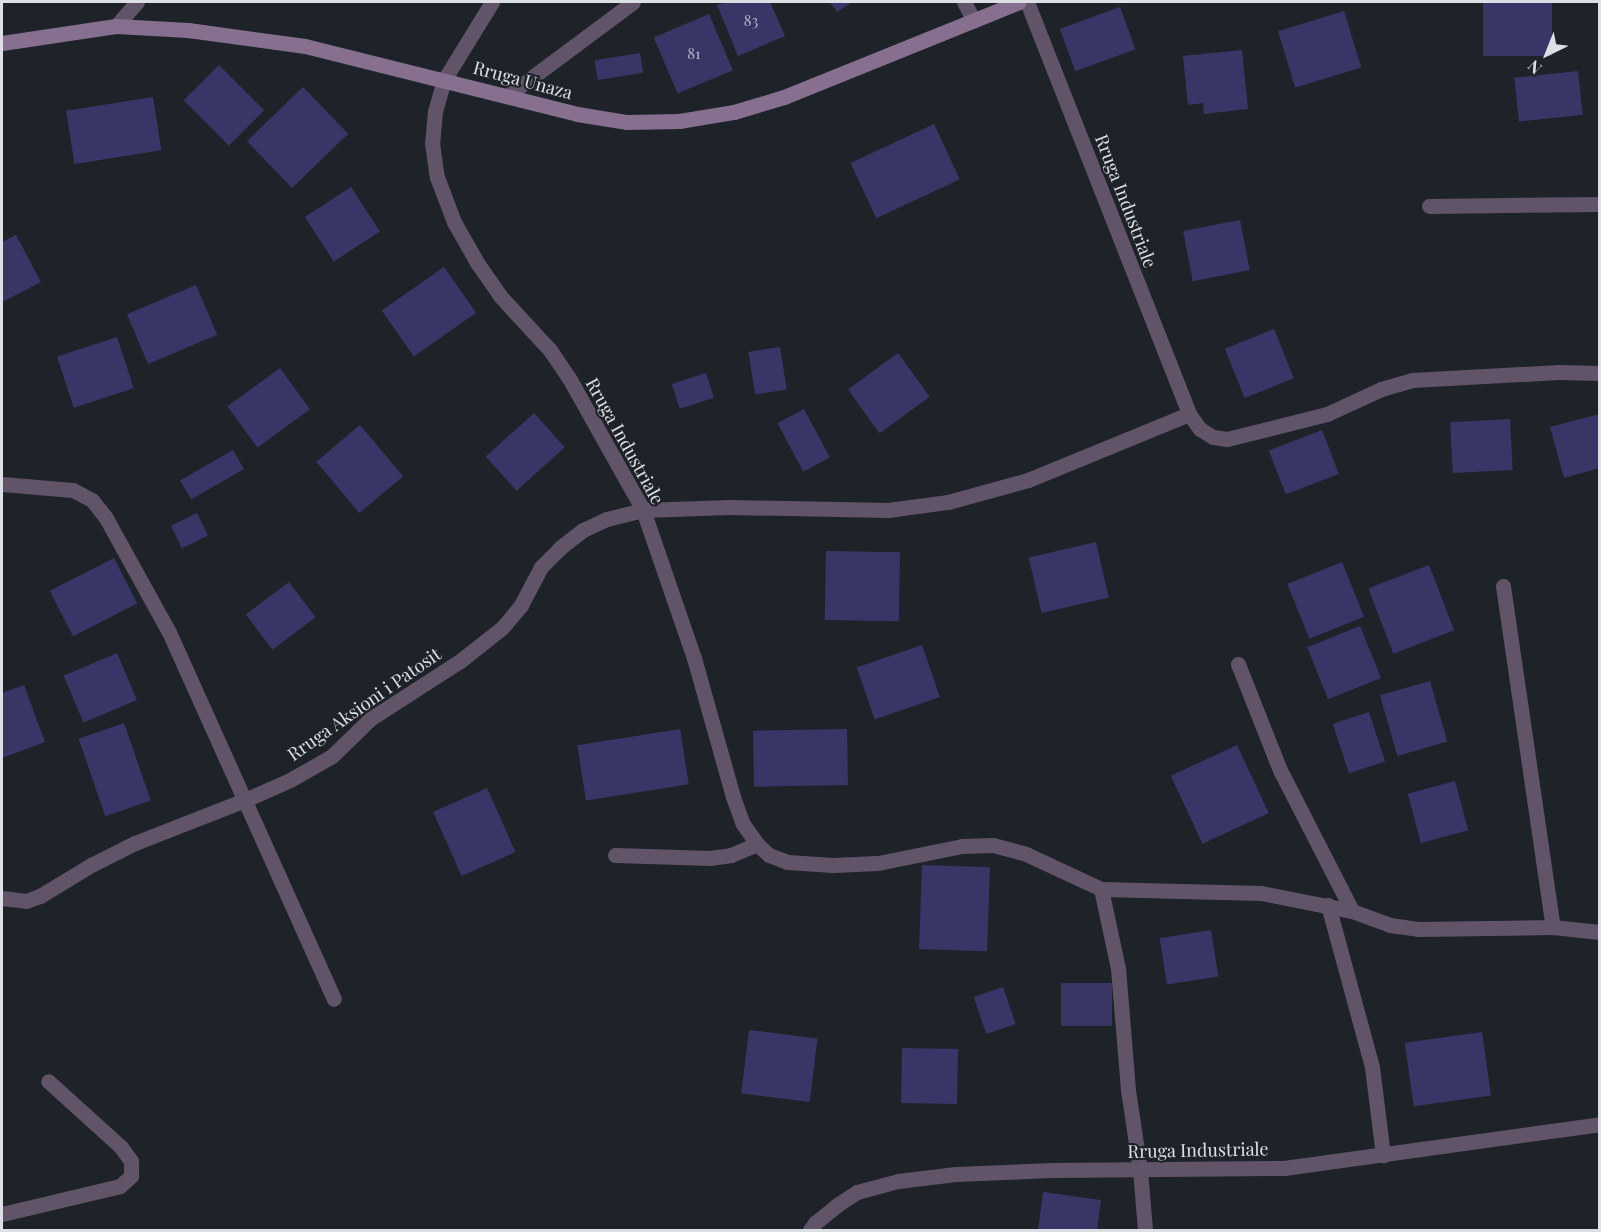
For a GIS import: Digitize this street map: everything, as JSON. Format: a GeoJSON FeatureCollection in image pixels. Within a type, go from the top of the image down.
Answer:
{"type":"FeatureCollection","features":[{"type":"Feature","properties":{"kind":"main road","name":"Rruga Unaza"},"geometry":{"type":"LineString","coordinates":[[2,44],[116,26],[188,30],[305,46],[577,114],[627,122],[679,121],[734,112],[784,97],[1019,2]]}},
{"type":"Feature","properties":{"kind":"street"},"geometry":{"type":"LineString","coordinates":[[116,26],[137,2]]}},
{"type":"Feature","properties":{"kind":"street","name":"Rruga Industriale"},"geometry":{"type":"LineString","coordinates":[[492,2],[444,80],[435,111],[432,143],[436,177],[454,222],[500,296],[550,350],[569,378],[643,510],[694,658],[733,797],[743,824],[757,844]]}},
{"type":"Feature","properties":{"kind":"street"},"geometry":{"type":"LineString","coordinates":[[507,96],[633,2]]}},
{"type":"Feature","properties":{"kind":"street"},"geometry":{"type":"LineString","coordinates":[[963,2],[974,21]]}},
{"type":"Feature","properties":{"kind":"street","name":"Rruga Industriale"},"geometry":{"type":"LineString","coordinates":[[1027,2],[1189,414]]}},
{"type":"Feature","properties":{"kind":"street"},"geometry":{"type":"LineString","coordinates":[[1429,206],[1599,204]]}},
{"type":"Feature","properties":{"kind":"street"},"geometry":{"type":"LineString","coordinates":[[1189,414],[1200,429],[1213,437],[1227,440],[1327,414],[1354,404],[1381,389],[1412,380],[1560,372],[1599,373]]}},
{"type":"Feature","properties":{"kind":"street","name":"Rruga Aksioni i Patosit"},"geometry":{"type":"LineString","coordinates":[[2,898],[26,901],[40,896],[91,865],[135,843],[245,800],[290,780],[332,756],[370,719],[460,661],[502,628],[521,606],[541,567],[561,547],[584,530],[607,519],[643,510],[730,507],[888,510],[948,502],[1028,480],[1189,414]]}},
{"type":"Feature","properties":{"kind":"street"},"geometry":{"type":"LineString","coordinates":[[2,484],[72,490],[92,500],[106,518],[169,632],[334,999]]}},
{"type":"Feature","properties":{"kind":"street"},"geometry":{"type":"LineString","coordinates":[[1503,586],[1553,927]]}},
{"type":"Feature","properties":{"kind":"street"},"geometry":{"type":"LineString","coordinates":[[1238,664],[1280,770],[1352,911]]}},
{"type":"Feature","properties":{"kind":"street"},"geometry":{"type":"LineString","coordinates":[[615,855],[710,858],[731,855],[757,844],[769,855],[787,862],[832,865],[878,863],[962,846],[993,845],[1026,854],[1101,889],[1261,893],[1328,905],[1390,925],[1418,929],[1553,927],[1599,932]]}},
{"type":"Feature","properties":{"kind":"street"},"geometry":{"type":"LineString","coordinates":[[1101,889],[1118,968],[1128,1090],[1140,1170],[1145,1230]]}},
{"type":"Feature","properties":{"kind":"street"},"geometry":{"type":"LineString","coordinates":[[1328,905],[1370,1057],[1383,1155]]}},
{"type":"Feature","properties":{"kind":"street"},"geometry":{"type":"LineString","coordinates":[[2,1214],[120,1186],[131,1176],[132,1161],[121,1147],[48,1082]]}},
{"type":"Feature","properties":{"kind":"street","name":"Rruga Industriale"},"geometry":{"type":"LineString","coordinates":[[810,1230],[837,1205],[857,1192],[898,1181],[956,1174],[1284,1168],[1599,1124]]}},
{"type":"Feature","properties":{"kind":"building"},"geometry":{"type":"Polygon","coordinates":[[[726,2],[770,2],[785,36],[738,56],[717,5],[726,2]]]}},
{"type":"Feature","properties":{"kind":"building"},"geometry":{"type":"Polygon","coordinates":[[[830,2],[852,2],[837,12],[830,2]]]}},
{"type":"Feature","properties":{"kind":"building"},"geometry":{"type":"Polygon","coordinates":[[[1483,2],[1552,2],[1552,56],[1483,56],[1483,2]]]}},
{"type":"Feature","properties":{"kind":"building"},"geometry":{"type":"Polygon","coordinates":[[[1120,7],[1135,49],[1075,71],[1060,29],[1120,7]]]}},
{"type":"Feature","properties":{"kind":"building"},"geometry":{"type":"Polygon","coordinates":[[[1344,11],[1361,67],[1295,88],[1278,31],[1344,11]]]}},
{"type":"Feature","properties":{"kind":"building"},"geometry":{"type":"Polygon","coordinates":[[[709,14],[733,70],[678,94],[654,37],[709,14]]]}},
{"type":"Feature","properties":{"kind":"building"},"geometry":{"type":"Polygon","coordinates":[[[1242,50],[1248,109],[1204,114],[1203,103],[1188,105],[1183,56],[1242,50]]]}},
{"type":"Feature","properties":{"kind":"building"},"geometry":{"type":"Polygon","coordinates":[[[640,53],[643,73],[598,80],[595,60],[640,53]]]}},
{"type":"Feature","properties":{"kind":"building"},"geometry":{"type":"Polygon","coordinates":[[[219,65],[264,110],[229,146],[184,100],[219,65]]]}},
{"type":"Feature","properties":{"kind":"building"},"geometry":{"type":"Polygon","coordinates":[[[1578,71],[1583,115],[1519,121],[1514,78],[1578,71]]]}},
{"type":"Feature","properties":{"kind":"building"},"geometry":{"type":"Polygon","coordinates":[[[303,87],[348,134],[292,188],[247,141],[303,87]]]}},
{"type":"Feature","properties":{"kind":"building"},"geometry":{"type":"Polygon","coordinates":[[[153,97],[161,150],[75,164],[66,111],[153,97]]]}},
{"type":"Feature","properties":{"kind":"building"},"geometry":{"type":"Polygon","coordinates":[[[934,124],[960,179],[876,218],[851,163],[934,124]]]}},
{"type":"Feature","properties":{"kind":"building"},"geometry":{"type":"Polygon","coordinates":[[[351,187],[380,231],[334,261],[305,217],[351,187]]]}},
{"type":"Feature","properties":{"kind":"building"},"geometry":{"type":"Polygon","coordinates":[[[1240,220],[1250,270],[1193,281],[1183,231],[1240,220]]]}},
{"type":"Feature","properties":{"kind":"building"},"geometry":{"type":"Polygon","coordinates":[[[16,235],[41,282],[2,302],[2,242],[16,235]]]}},
{"type":"Feature","properties":{"kind":"building"},"geometry":{"type":"Polygon","coordinates":[[[444,267],[476,313],[414,356],[382,311],[444,267]]]}},
{"type":"Feature","properties":{"kind":"building"},"geometry":{"type":"Polygon","coordinates":[[[196,285],[217,335],[148,364],[127,314],[196,285]]]}},
{"type":"Feature","properties":{"kind":"building"},"geometry":{"type":"Polygon","coordinates":[[[1274,329],[1294,378],[1245,398],[1225,349],[1274,329]]]}},
{"type":"Feature","properties":{"kind":"building"},"geometry":{"type":"Polygon","coordinates":[[[117,337],[134,388],[74,408],[57,356],[117,337]]]}},
{"type":"Feature","properties":{"kind":"building"},"geometry":{"type":"Polygon","coordinates":[[[780,347],[787,389],[755,394],[748,352],[780,347]]]}},
{"type":"Feature","properties":{"kind":"building"},"geometry":{"type":"Polygon","coordinates":[[[898,353],[930,397],[880,433],[848,389],[898,353]]]}},
{"type":"Feature","properties":{"kind":"building"},"geometry":{"type":"Polygon","coordinates":[[[280,368],[310,409],[257,447],[227,406],[280,368]]]}},
{"type":"Feature","properties":{"kind":"building"},"geometry":{"type":"Polygon","coordinates":[[[706,373],[714,398],[680,409],[672,384],[706,373]]]}},
{"type":"Feature","properties":{"kind":"building"},"geometry":{"type":"Polygon","coordinates":[[[804,409],[830,458],[803,472],[778,423],[804,409]]]}},
{"type":"Feature","properties":{"kind":"building"},"geometry":{"type":"Polygon","coordinates":[[[534,413],[565,447],[516,491],[486,456],[534,413]]]}},
{"type":"Feature","properties":{"kind":"building"},"geometry":{"type":"Polygon","coordinates":[[[1600,414],[1600,468],[1564,478],[1550,427],[1600,414]]]}},
{"type":"Feature","properties":{"kind":"building"},"geometry":{"type":"Polygon","coordinates":[[[1510,419],[1513,470],[1453,473],[1450,422],[1510,419]]]}},
{"type":"Feature","properties":{"kind":"building"},"geometry":{"type":"Polygon","coordinates":[[[360,425],[403,476],[359,513],[316,462],[360,425]]]}},
{"type":"Feature","properties":{"kind":"building"},"geometry":{"type":"Polygon","coordinates":[[[1322,430],[1339,474],[1286,494],[1269,450],[1322,430]]]}},
{"type":"Feature","properties":{"kind":"building"},"geometry":{"type":"Polygon","coordinates":[[[233,450],[244,469],[191,500],[180,480],[233,450]]]}},
{"type":"Feature","properties":{"kind":"building"},"geometry":{"type":"Polygon","coordinates":[[[197,513],[208,535],[182,548],[171,526],[197,513]]]}},
{"type":"Feature","properties":{"kind":"building"},"geometry":{"type":"Polygon","coordinates":[[[1096,542],[1109,598],[1042,613],[1029,558],[1096,542]]]}},
{"type":"Feature","properties":{"kind":"building"},"geometry":{"type":"Polygon","coordinates":[[[826,551],[900,552],[899,621],[825,620],[826,551]]]}},
{"type":"Feature","properties":{"kind":"building"},"geometry":{"type":"Polygon","coordinates":[[[114,558],[137,603],[73,636],[50,591],[114,558]]]}},
{"type":"Feature","properties":{"kind":"building"},"geometry":{"type":"Polygon","coordinates":[[[1342,562],[1364,617],[1309,639],[1287,584],[1342,562]]]}},
{"type":"Feature","properties":{"kind":"building"},"geometry":{"type":"Polygon","coordinates":[[[1429,565],[1454,630],[1393,654],[1368,588],[1429,565]]]}},
{"type":"Feature","properties":{"kind":"building"},"geometry":{"type":"Polygon","coordinates":[[[289,582],[315,617],[272,650],[246,614],[289,582]]]}},
{"type":"Feature","properties":{"kind":"building"},"geometry":{"type":"Polygon","coordinates":[[[1360,626],[1381,678],[1328,699],[1307,647],[1360,626]]]}},
{"type":"Feature","properties":{"kind":"building"},"geometry":{"type":"Polygon","coordinates":[[[922,645],[940,697],[875,719],[857,667],[922,645]]]}},
{"type":"Feature","properties":{"kind":"building"},"geometry":{"type":"Polygon","coordinates":[[[117,653],[137,700],[84,723],[64,676],[117,653]]]}},
{"type":"Feature","properties":{"kind":"building"},"geometry":{"type":"Polygon","coordinates":[[[1430,681],[1447,742],[1397,756],[1380,695],[1430,681]]]}},
{"type":"Feature","properties":{"kind":"building"},"geometry":{"type":"Polygon","coordinates":[[[24,685],[45,742],[2,758],[2,693],[24,685]]]}},
{"type":"Feature","properties":{"kind":"building"},"geometry":{"type":"Polygon","coordinates":[[[1369,712],[1385,761],[1349,773],[1333,724],[1369,712]]]}},
{"type":"Feature","properties":{"kind":"building"},"geometry":{"type":"Polygon","coordinates":[[[124,723],[151,801],[105,816],[79,739],[124,723]]]}},
{"type":"Feature","properties":{"kind":"building"},"geometry":{"type":"Polygon","coordinates":[[[680,729],[689,784],[586,801],[577,745],[680,729]]]}},
{"type":"Feature","properties":{"kind":"building"},"geometry":{"type":"Polygon","coordinates":[[[847,729],[848,785],[754,787],[753,731],[847,729]]]}},
{"type":"Feature","properties":{"kind":"building"},"geometry":{"type":"Polygon","coordinates":[[[1237,745],[1269,813],[1203,844],[1171,776],[1237,745]]]}},
{"type":"Feature","properties":{"kind":"building"},"geometry":{"type":"Polygon","coordinates":[[[1455,781],[1468,830],[1421,843],[1408,794],[1455,781]]]}},
{"type":"Feature","properties":{"kind":"building"},"geometry":{"type":"Polygon","coordinates":[[[487,788],[515,852],[462,876],[433,812],[487,788]]]}},
{"type":"Feature","properties":{"kind":"building"},"geometry":{"type":"Polygon","coordinates":[[[922,865],[990,867],[987,951],[919,949],[922,865]]]}},
{"type":"Feature","properties":{"kind":"building"},"geometry":{"type":"Polygon","coordinates":[[[1211,930],[1218,976],[1167,985],[1160,938],[1211,930]]]}},
{"type":"Feature","properties":{"kind":"building"},"geometry":{"type":"Polygon","coordinates":[[[1061,983],[1112,983],[1112,1026],[1061,1026],[1061,983]]]}},
{"type":"Feature","properties":{"kind":"building"},"geometry":{"type":"Polygon","coordinates":[[[1003,987],[1016,1024],[986,1034],[974,997],[1003,987]]]}},
{"type":"Feature","properties":{"kind":"building"},"geometry":{"type":"Polygon","coordinates":[[[749,1030],[817,1038],[810,1102],[741,1094],[749,1030]]]}},
{"type":"Feature","properties":{"kind":"building"},"geometry":{"type":"Polygon","coordinates":[[[1482,1032],[1491,1095],[1414,1106],[1405,1043],[1482,1032]]]}},
{"type":"Feature","properties":{"kind":"building"},"geometry":{"type":"Polygon","coordinates":[[[902,1048],[958,1049],[957,1104],[901,1103],[902,1048]]]}},
{"type":"Feature","properties":{"kind":"building"},"geometry":{"type":"Polygon","coordinates":[[[1043,1192],[1101,1200],[1097,1230],[1038,1230],[1043,1192]]]}}]}
